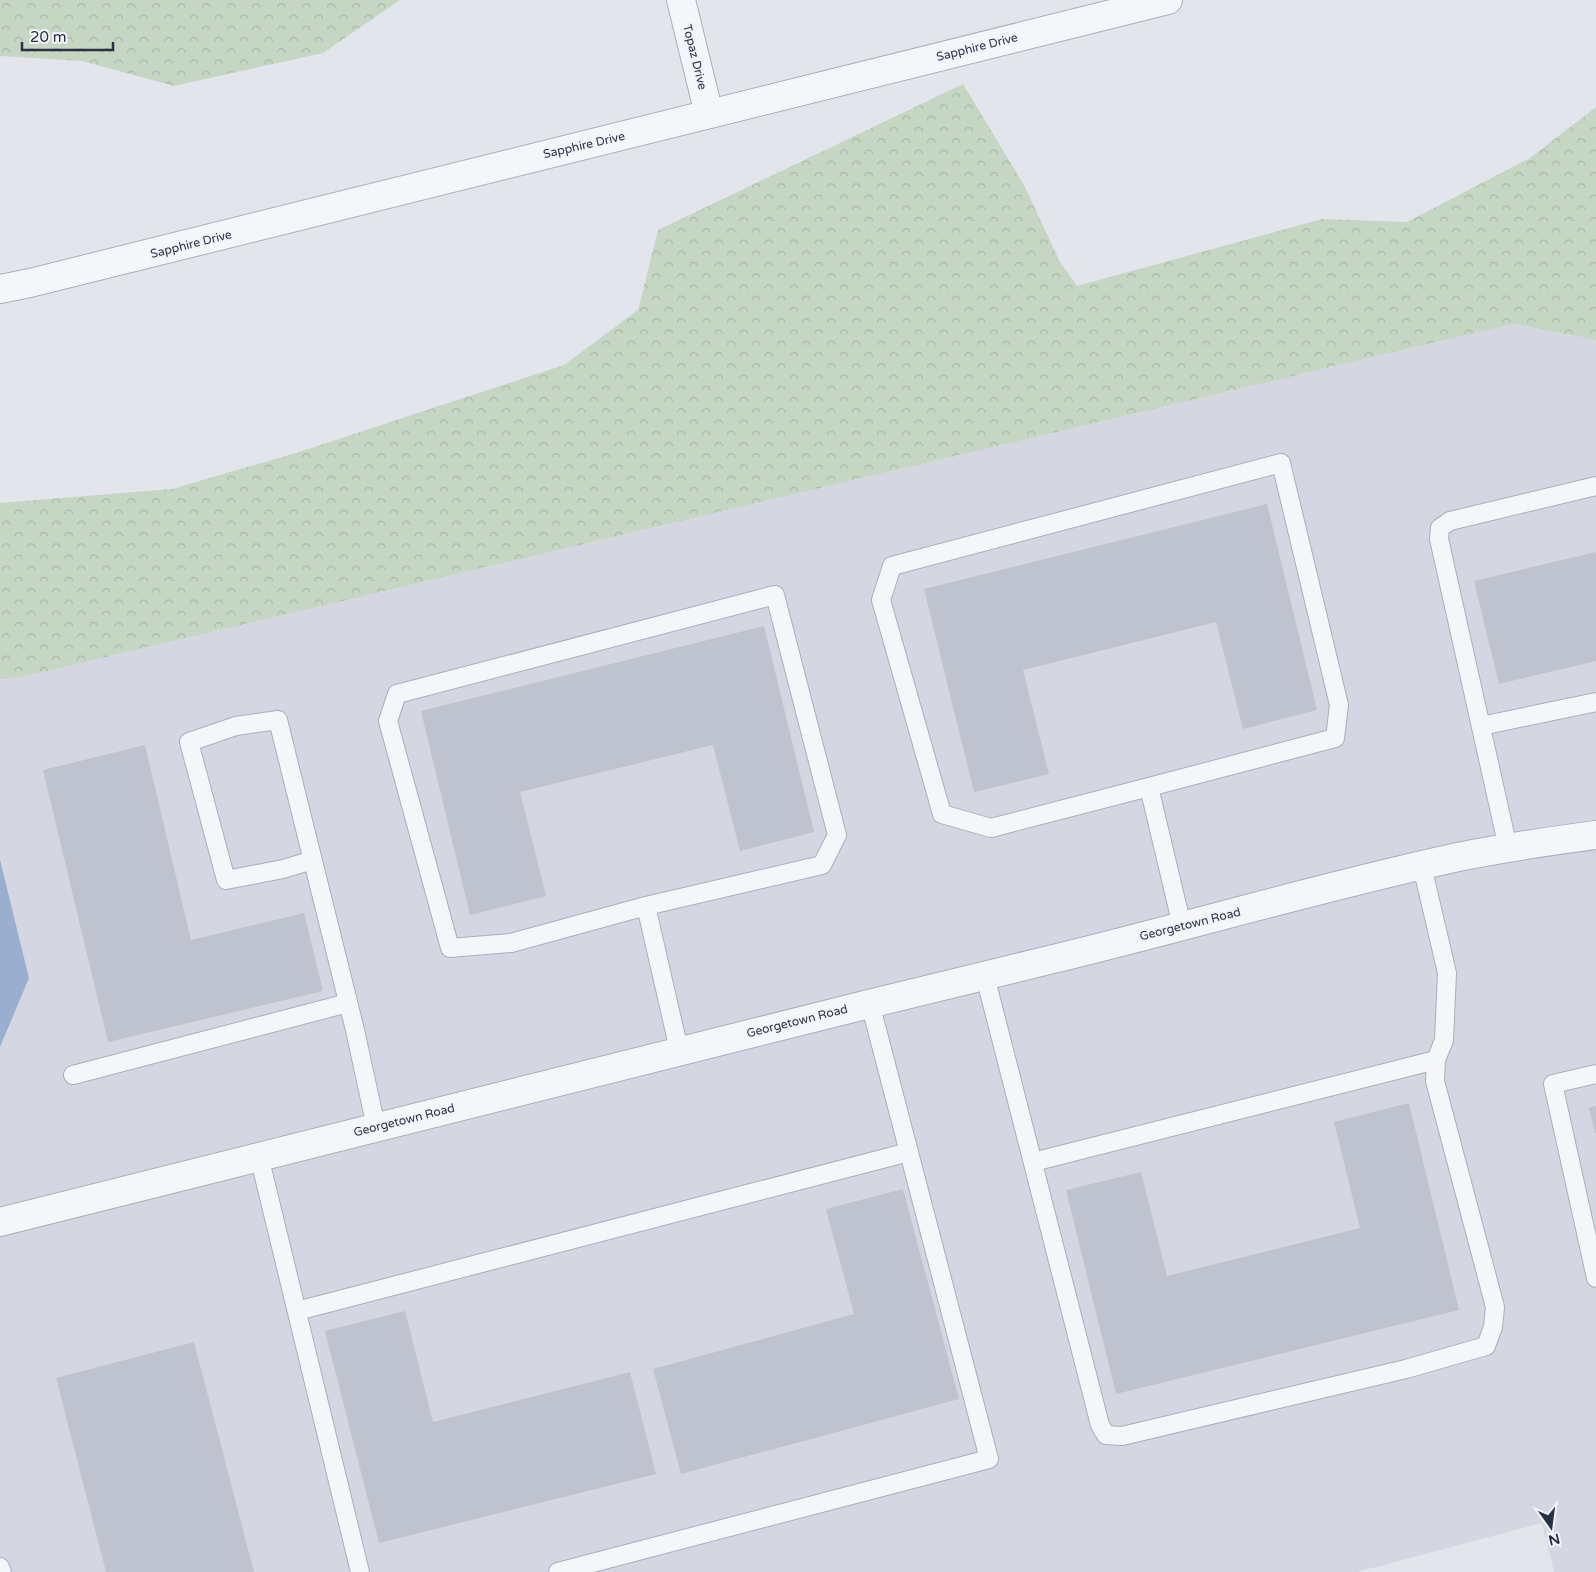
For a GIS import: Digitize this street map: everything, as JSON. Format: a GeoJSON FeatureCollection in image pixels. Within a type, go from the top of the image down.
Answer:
{"type":"FeatureCollection","features":[{"type":"Feature","properties":{"kind":"street","name":"Topaz Drive"},"geometry":{"type":"LineString","coordinates":[[681,0],[709,114]]}},
{"type":"Feature","properties":{"kind":"street","name":"Sapphire Drive"},"geometry":{"type":"LineString","coordinates":[[0,289],[207,240],[1168,0]]}},
{"type":"Feature","properties":{"kind":"street","name":"Georgetown Road"},"geometry":{"type":"LineString","coordinates":[[0,1222],[679,1050],[985,976],[1422,866],[1508,848],[1596,835]]}},
{"type":"Feature","properties":{"kind":"lane"},"geometry":{"type":"LineString","coordinates":[[1281,463],[1339,705],[1335,738],[1149,787],[991,828],[942,814],[881,600],[892,566],[1281,463]]}},
{"type":"Feature","properties":{"kind":"lane"},"geometry":{"type":"LineString","coordinates":[[1508,848],[1439,539],[1440,528],[1450,521],[1596,486]]}},
{"type":"Feature","properties":{"kind":"lane"},"geometry":{"type":"LineString","coordinates":[[775,595],[837,835],[822,865],[646,906],[511,943],[450,948],[388,721],[397,694],[775,595]]}},
{"type":"Feature","properties":{"kind":"lane"},"geometry":{"type":"LineString","coordinates":[[1481,726],[1596,702]]}},
{"type":"Feature","properties":{"kind":"lane"},"geometry":{"type":"LineString","coordinates":[[313,860],[283,869],[226,880],[189,742],[236,726],[278,720],[313,860],[348,1003],[376,1127]]}},
{"type":"Feature","properties":{"kind":"lane"},"geometry":{"type":"LineString","coordinates":[[1149,787],[1182,926]]}},
{"type":"Feature","properties":{"kind":"lane"},"geometry":{"type":"LineString","coordinates":[[985,976],[1100,1425],[1106,1435],[1122,1436],[1406,1370],[1486,1346],[1493,1327],[1494,1306],[1435,1081],[1436,1060],[1444,1040],[1447,972],[1422,866]]}},
{"type":"Feature","properties":{"kind":"lane"},"geometry":{"type":"LineString","coordinates":[[646,906],[679,1050]]}},
{"type":"Feature","properties":{"kind":"lane"},"geometry":{"type":"LineString","coordinates":[[73,1075],[348,1003]]}},
{"type":"Feature","properties":{"kind":"lane"},"geometry":{"type":"LineString","coordinates":[[558,1572],[990,1459],[870,1003]]}},
{"type":"Feature","properties":{"kind":"lane"},"geometry":{"type":"LineString","coordinates":[[1033,1162],[1436,1060]]}},
{"type":"Feature","properties":{"kind":"lane"},"geometry":{"type":"LineString","coordinates":[[1596,1074],[1552,1084],[1596,1278]]}},
{"type":"Feature","properties":{"kind":"lane"},"geometry":{"type":"LineString","coordinates":[[297,1311],[910,1152]]}},
{"type":"Feature","properties":{"kind":"lane"},"geometry":{"type":"LineString","coordinates":[[259,1156],[360,1572]]}},
{"type":"Feature","properties":{"kind":"lane"},"geometry":{"type":"LineString","coordinates":[[0,1567],[2,1572]]}},
{"type":"Feature","properties":{"kind":"shaded area"},"geometry":{"type":"Polygon","coordinates":[[[1513,324],[1596,340],[1596,1572],[1554,1572],[1542,1523],[1357,1572],[0,1572],[0,667],[22,677],[1513,324]]]}},
{"type":"Feature","properties":{"kind":"green space"},"geometry":{"type":"Polygon","coordinates":[[[0,0],[400,0],[323,53],[174,86],[82,61],[0,56],[0,0]]]}},
{"type":"Feature","properties":{"kind":"green space"},"geometry":{"type":"Polygon","coordinates":[[[963,84],[1025,187],[1060,262],[1077,286],[1322,219],[1407,222],[1530,158],[1596,107],[1596,340],[1513,324],[22,677],[0,679],[0,503],[172,489],[296,453],[564,365],[638,310],[658,230],[963,84]]]}},
{"type":"Feature","properties":{"kind":"water"},"geometry":{"type":"Polygon","coordinates":[[[0,860],[29,978],[0,1047],[0,860]]]}},
{"type":"Feature","properties":{"kind":"building"},"geometry":{"type":"Polygon","coordinates":[[[1267,504],[1317,710],[1243,729],[1216,622],[1023,670],[1049,774],[974,792],[924,589],[1267,504]]]}},
{"type":"Feature","properties":{"kind":"building"},"geometry":{"type":"Polygon","coordinates":[[[1596,552],[1596,661],[1499,684],[1474,581],[1596,552]]]}},
{"type":"Feature","properties":{"kind":"building"},"geometry":{"type":"Polygon","coordinates":[[[764,626],[814,832],[740,851],[713,745],[520,792],[546,896],[470,915],[421,711],[764,626]]]}},
{"type":"Feature","properties":{"kind":"building"},"geometry":{"type":"Polygon","coordinates":[[[145,745],[191,940],[304,913],[323,991],[108,1042],[43,770],[145,745]]]}},
{"type":"Feature","properties":{"kind":"building"},"geometry":{"type":"Polygon","coordinates":[[[1409,1103],[1459,1310],[1116,1394],[1066,1190],[1141,1172],[1167,1276],[1360,1228],[1334,1122],[1409,1103]]]}},
{"type":"Feature","properties":{"kind":"building"},"geometry":{"type":"Polygon","coordinates":[[[1596,1106],[1596,1133],[1595,1133],[1589,1108],[1596,1106]]]}},
{"type":"Feature","properties":{"kind":"building"},"geometry":{"type":"Polygon","coordinates":[[[903,1189],[959,1399],[681,1474],[653,1369],[854,1314],[826,1209],[903,1189]]]}},
{"type":"Feature","properties":{"kind":"building"},"geometry":{"type":"Polygon","coordinates":[[[405,1311],[433,1422],[630,1372],[656,1474],[379,1543],[325,1331],[405,1311]]]}},
{"type":"Feature","properties":{"kind":"building"},"geometry":{"type":"Polygon","coordinates":[[[194,1342],[254,1572],[106,1572],[56,1378],[194,1342]]]}}]}
